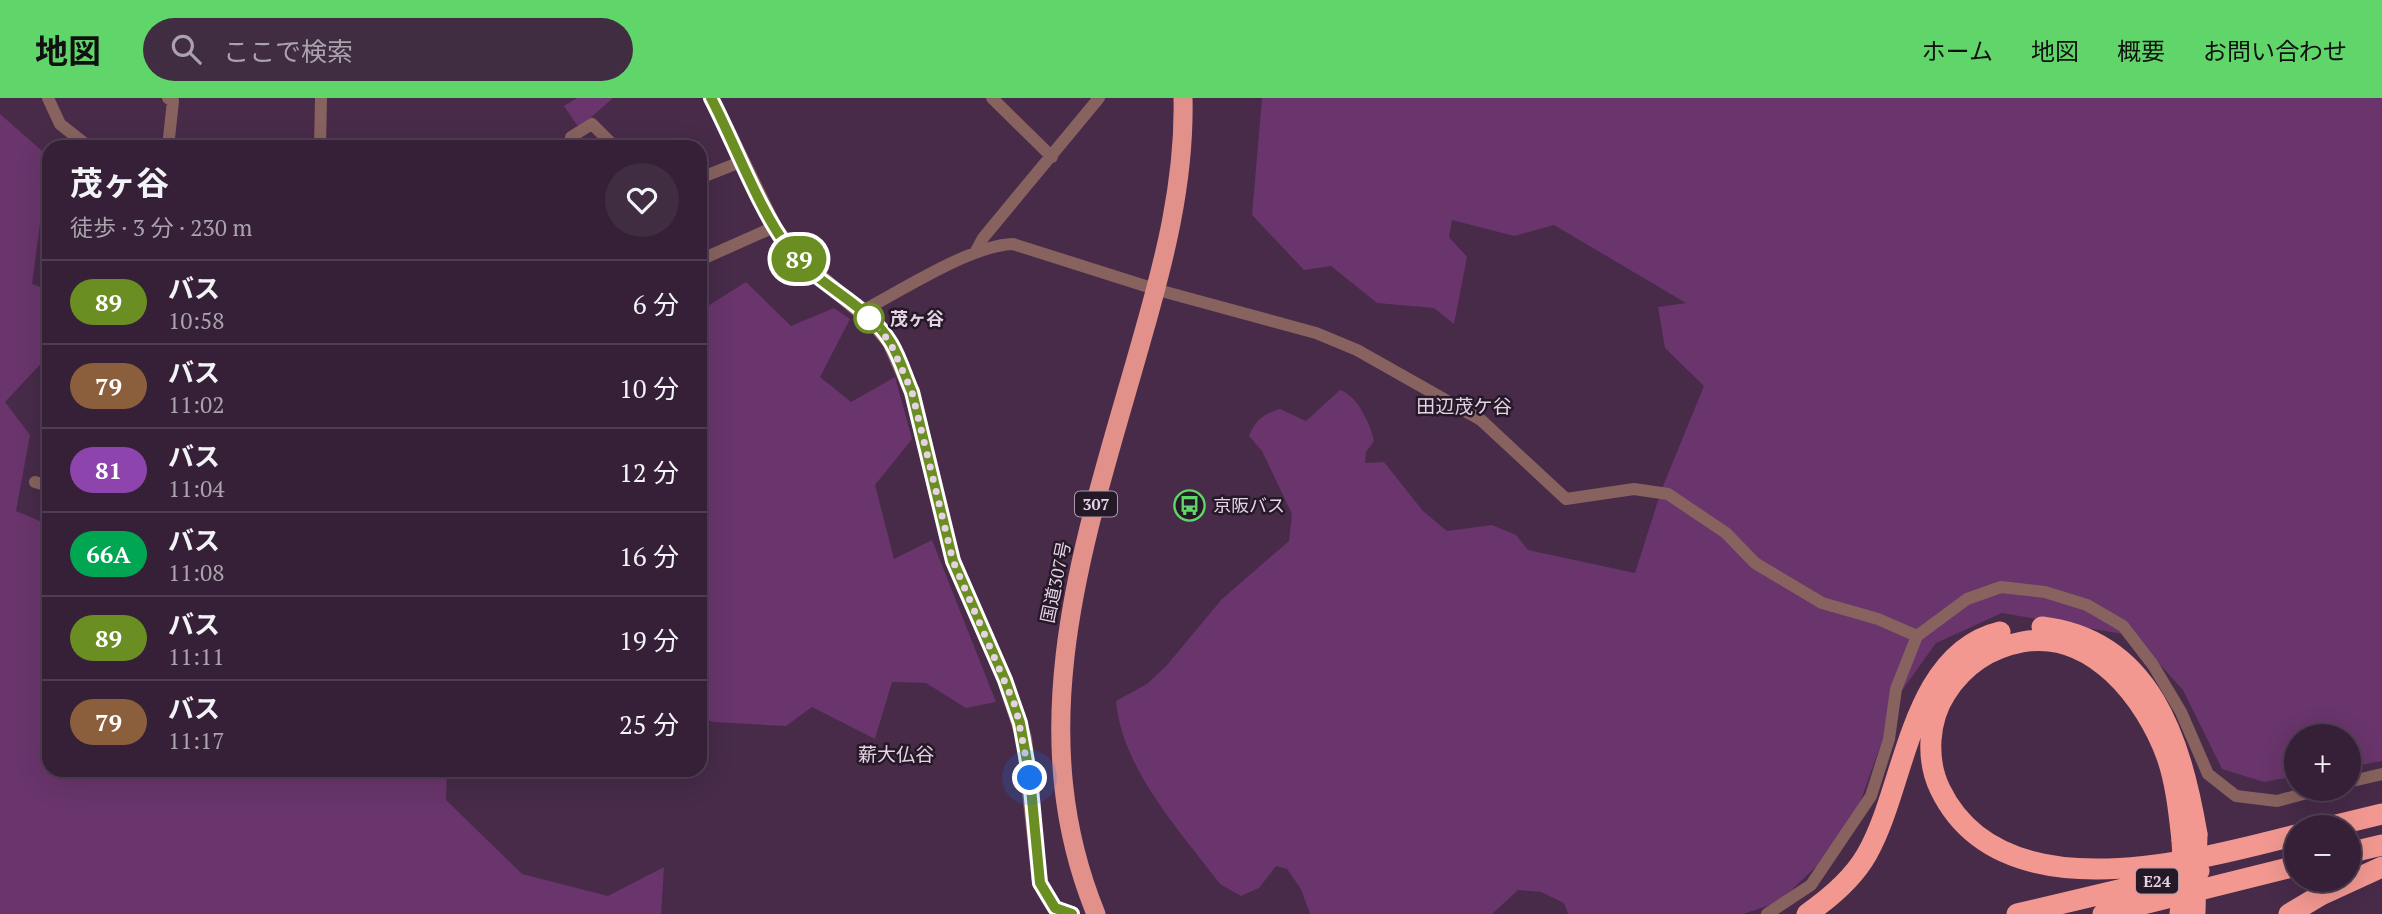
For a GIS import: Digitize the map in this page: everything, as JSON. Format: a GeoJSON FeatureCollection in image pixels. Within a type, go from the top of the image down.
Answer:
{"type":"FeatureCollection","features":[{"type":"Feature","properties":{"kind":"highway","name":"国道307号"},"geometry":{"type":"LineString","coordinates":[[1090,913],[1060,770],[1066,629],[1085,540],[1158,290],[1178,187],[1182,98]]}},
{"type":"Feature","properties":{"kind":"highway"},"geometry":{"type":"LineString","coordinates":[[1807,914],[1828,899],[1867,855],[1932,684],[1954,659],[1971,645],[1993,634],[2020,628],[2076,633],[2102,647],[2131,669],[2161,709],[2183,763],[2190,837],[2184,879],[2190,913]]}},
{"type":"Feature","properties":{"kind":"highway"},"geometry":{"type":"LineString","coordinates":[[2190,837],[2167,757],[2150,720],[2129,688],[2088,654],[2048,640],[2009,644],[1989,651],[1973,663],[1946,693],[1933,725],[1931,744],[1936,782],[1951,813],[1967,830],[1984,844],[2006,855],[2062,867],[2124,868],[2210,854],[2284,838]]}},
{"type":"Feature","properties":{"kind":"highway"},"geometry":{"type":"LineString","coordinates":[[2361,819],[2382,814]]}},
{"type":"Feature","properties":{"kind":"highway"},"geometry":{"type":"LineString","coordinates":[[2361,831],[2382,826]]}},
{"type":"Feature","properties":{"kind":"highway"},"geometry":{"type":"LineString","coordinates":[[2361,850],[2382,845]]}},
{"type":"Feature","properties":{"kind":"highway","name":"E24"},"geometry":{"type":"LineString","coordinates":[[2017,914],[2284,849]]}},
{"type":"Feature","properties":{"kind":"highway"},"geometry":{"type":"LineString","coordinates":[[2290,914],[2321,895],[2382,867]]}},
{"type":"Feature","properties":{"kind":"highway","name":"E24"},"geometry":{"type":"LineString","coordinates":[[2103,914],[2284,869]]}},
{"type":"Feature","properties":{"kind":"street"},"geometry":{"type":"LineString","coordinates":[[48,98],[60,124],[80,140]]}},
{"type":"Feature","properties":{"kind":"street"},"geometry":{"type":"LineString","coordinates":[[167,98],[173,101],[169,140]]}},
{"type":"Feature","properties":{"kind":"street"},"geometry":{"type":"LineString","coordinates":[[320,140],[321,98]]}},
{"type":"Feature","properties":{"kind":"street"},"geometry":{"type":"LineString","coordinates":[[711,98],[774,227],[791,252],[862,311],[890,342],[912,392],[953,561],[1016,708],[1030,778],[1040,883],[1055,908],[1072,914]]}},
{"type":"Feature","properties":{"kind":"street"},"geometry":{"type":"LineString","coordinates":[[992,98],[1052,157]]}},
{"type":"Feature","properties":{"kind":"street"},"geometry":{"type":"LineString","coordinates":[[975,253],[983,238],[1099,98]]}},
{"type":"Feature","properties":{"kind":"street"},"geometry":{"type":"LineString","coordinates":[[571,140],[571,137],[592,124],[608,140]]}},
{"type":"Feature","properties":{"kind":"street"},"geometry":{"type":"LineString","coordinates":[[707,175],[743,161]]}},
{"type":"Feature","properties":{"kind":"street"},"geometry":{"type":"LineString","coordinates":[[707,257],[774,227]]}},
{"type":"Feature","properties":{"kind":"street"},"geometry":{"type":"LineString","coordinates":[[862,311],[975,253],[995,245],[1013,244],[1158,290],[1316,333],[1357,350],[1481,420],[1566,499],[1634,489],[1668,495],[1726,533],[1755,563],[1822,603],[1878,619],[1917,636]]}},
{"type":"Feature","properties":{"kind":"street"},"geometry":{"type":"LineString","coordinates":[[35,482],[42,484]]}},
{"type":"Feature","properties":{"kind":"street"},"geometry":{"type":"LineString","coordinates":[[1767,914],[1811,885],[1871,796],[1889,739],[1896,689],[1917,636],[1967,599],[2001,587],[2045,592],[2087,605],[2123,626],[2153,665],[2181,712],[2208,774],[2236,796],[2277,801],[2284,799]]}},
{"type":"Feature","properties":{"kind":"street"},"geometry":{"type":"LineString","coordinates":[[2361,779],[2382,774]]}},
{"type":"Feature","properties":{"kind":"shaded area"},"geometry":{"type":"Polygon","coordinates":[[[577,98],[613,98],[579,128],[564,106],[577,98]]]}},
{"type":"Feature","properties":{"kind":"shaded area"},"geometry":{"type":"Polygon","coordinates":[[[1262,98],[2382,98],[2382,761],[2361,765],[2361,724],[2284,724],[2284,778],[2264,782],[2222,769],[2183,690],[2134,636],[2002,613],[1936,643],[1898,696],[1856,814],[1824,859],[1779,902],[1743,914],[1568,914],[1564,903],[1541,892],[1518,890],[1492,914],[1310,914],[1301,889],[1287,869],[1276,866],[1259,888],[1241,896],[1220,884],[1155,798],[1129,751],[1116,701],[1147,684],[1167,665],[1222,599],[1289,541],[1292,514],[1262,451],[1249,436],[1258,421],[1280,409],[1306,421],[1340,390],[1357,404],[1372,434],[1374,441],[1366,452],[1365,463],[1384,462],[1423,511],[1447,531],[1492,525],[1516,535],[1528,550],[1635,573],[1661,491],[1704,386],[1665,348],[1658,307],[1686,303],[1554,225],[1514,236],[1452,220],[1449,237],[1467,257],[1454,324],[1434,308],[1377,303],[1331,266],[1304,270],[1252,215],[1262,98]]]}},
{"type":"Feature","properties":{"kind":"shaded area"},"geometry":{"type":"Polygon","coordinates":[[[0,114],[42,151],[42,209],[32,284],[42,288],[42,362],[5,402],[30,435],[16,511],[42,522],[42,777],[447,777],[446,800],[522,874],[608,896],[664,867],[661,914],[0,914],[0,114]]]}},
{"type":"Feature","properties":{"kind":"shaded area"},"geometry":{"type":"Polygon","coordinates":[[[746,282],[791,326],[834,308],[850,319],[820,377],[851,402],[895,377],[912,439],[875,485],[894,559],[932,540],[996,702],[966,708],[926,683],[892,682],[875,739],[812,707],[786,726],[707,720],[707,307],[746,282]]]}},
{"type":"Feature","properties":{"kind":"bus line","name":"89"},"geometry":{"type":"LineString","coordinates":[[711,98],[782,240],[805,265],[875,324],[890,342],[902,367],[912,392],[953,561],[1016,708],[1030,778],[1040,883],[1055,908],[1072,914]]}},
{"type":"Feature","properties":{"kind":"place","name":"茂ヶ谷"},"geometry":{"type":"Point","coordinates":[869,318]}},
{"type":"Feature","properties":{"kind":"place","name":"京阪バス"},"geometry":{"type":"Point","coordinates":[1190,505]}},
{"type":"Feature","properties":{"kind":"district","name":"田辺茂ケ谷"},"geometry":{"type":"Point","coordinates":[1464,405]}},
{"type":"Feature","properties":{"kind":"district","name":"薪大仏谷"},"geometry":{"type":"Point","coordinates":[896,753]}},
{"type":"Feature","properties":{"kind":"route"},"geometry":{"type":"LineString","coordinates":[[869,318],[890,342],[912,392],[953,561],[1016,708],[1030,778]]}}]}
